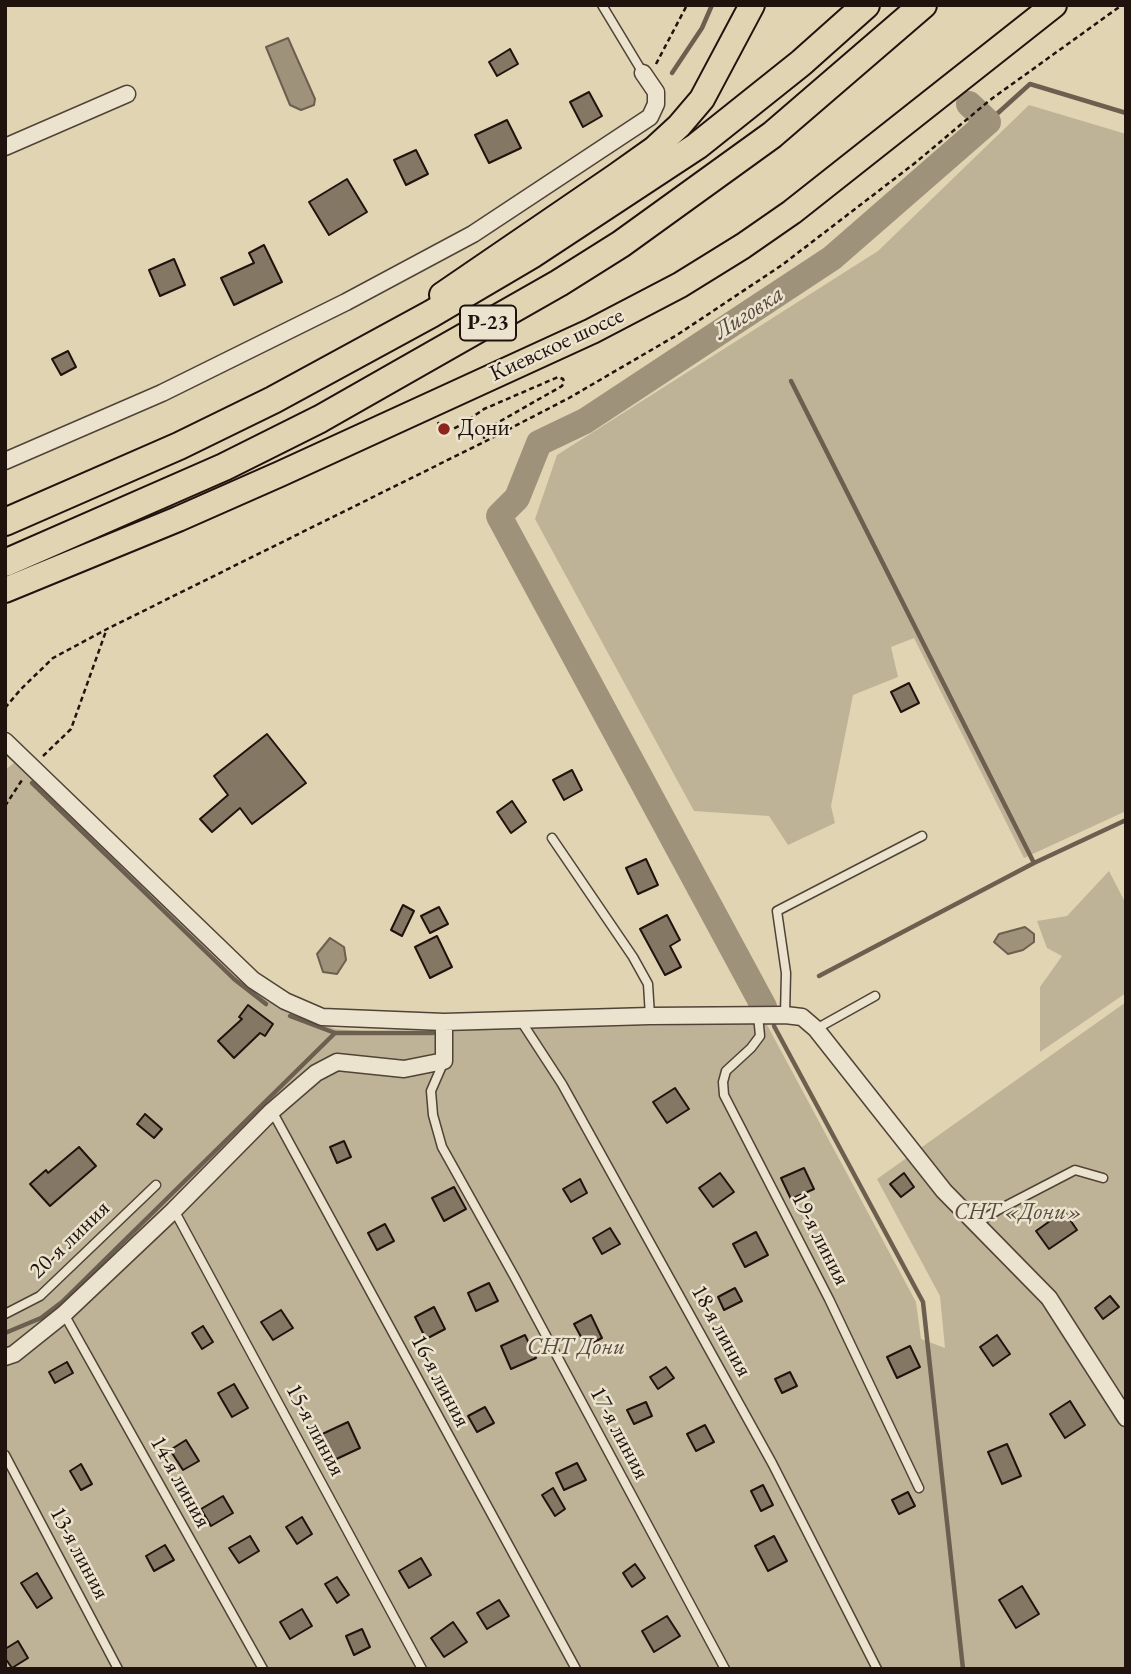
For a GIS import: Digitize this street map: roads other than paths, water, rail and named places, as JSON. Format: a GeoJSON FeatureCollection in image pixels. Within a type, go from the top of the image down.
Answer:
{"type":"FeatureCollection","features":[{"type":"Feature","properties":{"kind":"highway","name":"Р-23"},"geometry":{"type":"LineString","coordinates":[[5,522],[179,446],[353,358],[533,254],[697,146],[801,63],[866,5]]}},
{"type":"Feature","properties":{"kind":"highway","name":"Р-23"},"geometry":{"type":"LineString","coordinates":[[9,583],[224,467],[320,419],[559,283],[621,244],[772,135],[923,5]]}},
{"type":"Feature","properties":{"kind":"main road","name":"Р-23"},"geometry":{"type":"LineString","coordinates":[[353,358],[654,149],[679,126],[702,99],[752,5]]}},
{"type":"Feature","properties":{"kind":"main road"},"geometry":{"type":"LineString","coordinates":[[1026,26],[1047,5]]}},
{"type":"Feature","properties":{"kind":"main road","name":"Киевское шоссе"},"geometry":{"type":"LineString","coordinates":[[9,583],[178,519],[592,331],[680,285],[743,246],[822,188],[1054,5]]}},
{"type":"Feature","properties":{"kind":"street"},"geometry":{"type":"LineString","coordinates":[[5,461],[162,393],[357,296],[473,234],[650,117],[656,104],[656,92],[643,73]]}},
{"type":"Feature","properties":{"kind":"street"},"geometry":{"type":"LineString","coordinates":[[5,146],[127,94]]}},
{"type":"Feature","properties":{"kind":"street"},"geometry":{"type":"LineString","coordinates":[[7,745],[253,980],[285,1001],[322,1017],[444,1022],[650,1016],[802,1017],[816,1029],[944,1191],[1049,1298],[1126,1418]]}},
{"type":"Feature","properties":{"kind":"street"},"geometry":{"type":"LineString","coordinates":[[5,1357],[14,1354],[64,1314],[174,1210],[272,1111],[316,1073],[337,1062],[404,1069],[444,1061],[444,1022]]}},
{"type":"Feature","properties":{"kind":"lane"},"geometry":{"type":"LineString","coordinates":[[602,5],[643,73]]}},
{"type":"Feature","properties":{"kind":"lane"},"geometry":{"type":"LineString","coordinates":[[785,1015],[786,973],[777,911],[922,836]]}},
{"type":"Feature","properties":{"kind":"lane"},"geometry":{"type":"LineString","coordinates":[[552,838],[633,957],[648,984],[650,1016]]}},
{"type":"Feature","properties":{"kind":"lane"},"geometry":{"type":"LineString","coordinates":[[816,1029],[875,996]]}},
{"type":"Feature","properties":{"kind":"lane","name":"19-я линия"},"geometry":{"type":"LineString","coordinates":[[758,1015],[760,1036],[726,1071],[724,1095],[829,1299],[919,1488]]}},
{"type":"Feature","properties":{"kind":"lane","name":"18-я линия"},"geometry":{"type":"LineString","coordinates":[[520,1018],[562,1084],[772,1463],[877,1669]]}},
{"type":"Feature","properties":{"kind":"lane","name":"17-я линия"},"geometry":{"type":"LineString","coordinates":[[444,1061],[430,1091],[442,1147],[724,1669]]}},
{"type":"Feature","properties":{"kind":"lane","name":"16-я линия"},"geometry":{"type":"LineString","coordinates":[[272,1111],[576,1669]]}},
{"type":"Feature","properties":{"kind":"lane"},"geometry":{"type":"LineString","coordinates":[[976,1224],[1075,1170],[1103,1178]]}},
{"type":"Feature","properties":{"kind":"lane","name":"20-я линия"},"geometry":{"type":"LineString","coordinates":[[5,1314],[40,1296],[156,1185]]}},
{"type":"Feature","properties":{"kind":"lane","name":"15-я линия"},"geometry":{"type":"LineString","coordinates":[[174,1210],[422,1669]]}},
{"type":"Feature","properties":{"kind":"lane","name":"14-я линия"},"geometry":{"type":"LineString","coordinates":[[64,1314],[263,1669]]}},
{"type":"Feature","properties":{"kind":"lane","name":"13-я линия"},"geometry":{"type":"LineString","coordinates":[[5,1455],[118,1669]]}},
{"type":"Feature","properties":{"kind":"waterway"},"geometry":{"type":"LineString","coordinates":[[672,73],[702,28],[712,5]]}},
{"type":"Feature","properties":{"kind":"waterway"},"geometry":{"type":"LineString","coordinates":[[988,122],[1030,84],[1126,113]]}},
{"type":"Feature","properties":{"kind":"waterway","name":"Лиговка"},"geometry":{"type":"LineString","coordinates":[[764,1007],[499,516],[517,498],[539,443],[585,421],[832,258],[988,122],[969,104]]}},
{"type":"Feature","properties":{"kind":"waterway"},"geometry":{"type":"LineString","coordinates":[[791,381],[1034,863]]}},
{"type":"Feature","properties":{"kind":"waterway"},"geometry":{"type":"LineString","coordinates":[[32,783],[234,979],[266,1004]]}},
{"type":"Feature","properties":{"kind":"waterway"},"geometry":{"type":"LineString","coordinates":[[819,976],[1034,863],[1126,820]]}},
{"type":"Feature","properties":{"kind":"waterway"},"geometry":{"type":"LineString","coordinates":[[290,1016],[335,1033],[433,1033]]}},
{"type":"Feature","properties":{"kind":"waterway"},"geometry":{"type":"LineString","coordinates":[[774,1026],[923,1302],[963,1669]]}},
{"type":"Feature","properties":{"kind":"waterway"},"geometry":{"type":"LineString","coordinates":[[5,1333],[41,1318],[62,1302],[335,1033]]}},
{"type":"Feature","properties":{"kind":"place","name":"Дони"},"geometry":{"type":"Point","coordinates":[444,429]}},
{"type":"Feature","properties":{"kind":"park label","name":"СНТ «Дони»"},"geometry":{"type":"Point","coordinates":[1018,1213]}},
{"type":"Feature","properties":{"kind":"park label","name":"СНТ Дони"},"geometry":{"type":"Point","coordinates":[576,1348]}}]}
